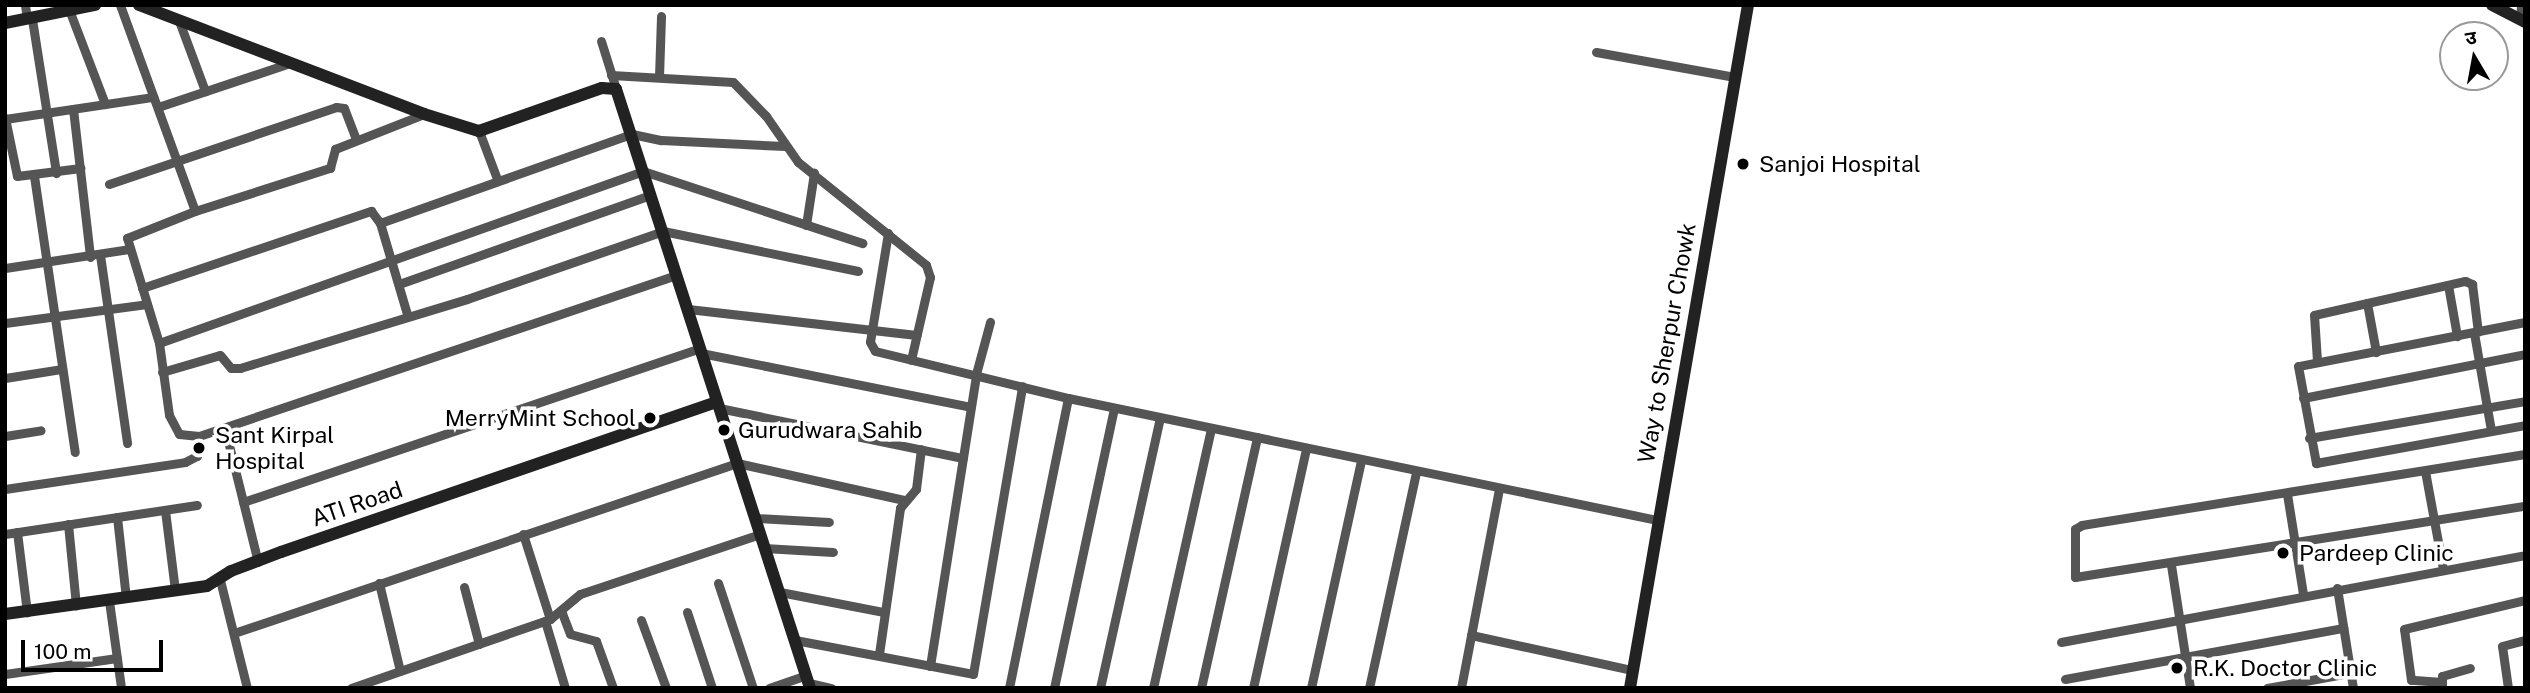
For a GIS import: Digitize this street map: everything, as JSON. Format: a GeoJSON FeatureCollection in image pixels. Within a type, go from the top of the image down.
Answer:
{"type":"FeatureCollection","features":[{"type":"Feature","properties":{"kind":"street"},"geometry":{"type":"LineString","coordinates":[[25,5],[48,113],[56,173]]}},
{"type":"Feature","properties":{"kind":"street"},"geometry":{"type":"LineString","coordinates":[[5,23],[69,8],[95,5]]}},
{"type":"Feature","properties":{"kind":"street"},"geometry":{"type":"LineString","coordinates":[[120,5],[195,211]]}},
{"type":"Feature","properties":{"kind":"street"},"geometry":{"type":"LineString","coordinates":[[139,5],[287,64],[424,114],[480,131],[602,88],[615,89]]}},
{"type":"Feature","properties":{"kind":"street","name":"Way to Sherpur Chowk"},"geometry":{"type":"LineString","coordinates":[[1630,688],[1748,5]]}},
{"type":"Feature","properties":{"kind":"street"},"geometry":{"type":"LineString","coordinates":[[2492,5],[2522,21]]}},
{"type":"Feature","properties":{"kind":"street"},"geometry":{"type":"LineString","coordinates":[[2521,5],[2522,21]]}},
{"type":"Feature","properties":{"kind":"street"},"geometry":{"type":"LineString","coordinates":[[69,8],[105,104]]}},
{"type":"Feature","properties":{"kind":"street"},"geometry":{"type":"LineString","coordinates":[[659,77],[661,16]]}},
{"type":"Feature","properties":{"kind":"street"},"geometry":{"type":"LineString","coordinates":[[179,21],[205,91]]}},
{"type":"Feature","properties":{"kind":"street"},"geometry":{"type":"LineString","coordinates":[[601,41],[808,682]]}},
{"type":"Feature","properties":{"kind":"street"},"geometry":{"type":"LineString","coordinates":[[1596,52],[1735,77]]}},
{"type":"Feature","properties":{"kind":"street"},"geometry":{"type":"LineString","coordinates":[[158,107],[287,64]]}},
{"type":"Feature","properties":{"kind":"street"},"geometry":{"type":"LineString","coordinates":[[611,75],[733,82],[766,116],[785,146],[929,270],[911,360]]}},
{"type":"Feature","properties":{"kind":"street"},"geometry":{"type":"LineString","coordinates":[[81,168],[34,176],[15,174],[5,119],[153,97]]}},
{"type":"Feature","properties":{"kind":"street"},"geometry":{"type":"LineString","coordinates":[[109,184],[339,107],[356,140]]}},
{"type":"Feature","properties":{"kind":"street"},"geometry":{"type":"LineString","coordinates":[[73,109],[95,256],[107,309],[128,443]]}},
{"type":"Feature","properties":{"kind":"street"},"geometry":{"type":"LineString","coordinates":[[424,114],[334,150],[330,168],[195,211],[131,235],[129,248],[159,343],[163,397],[179,435],[199,436],[225,429],[676,275]]}},
{"type":"Feature","properties":{"kind":"street"},"geometry":{"type":"LineString","coordinates":[[480,131],[498,178]]}},
{"type":"Feature","properties":{"kind":"street"},"geometry":{"type":"LineString","coordinates":[[380,223],[498,178],[632,134],[661,140],[785,146]]}},
{"type":"Feature","properties":{"kind":"street"},"geometry":{"type":"LineString","coordinates":[[159,343],[643,171],[862,243]]}},
{"type":"Feature","properties":{"kind":"street"},"geometry":{"type":"LineString","coordinates":[[806,225],[814,173]]}},
{"type":"Feature","properties":{"kind":"street"},"geometry":{"type":"LineString","coordinates":[[34,176],[75,452]]}},
{"type":"Feature","properties":{"kind":"street"},"geometry":{"type":"LineString","coordinates":[[399,284],[650,195]]}},
{"type":"Feature","properties":{"kind":"street"},"geometry":{"type":"LineString","coordinates":[[142,288],[366,212],[376,213],[393,260],[407,314]]}},
{"type":"Feature","properties":{"kind":"street"},"geometry":{"type":"LineString","coordinates":[[162,372],[220,355],[231,368],[240,368],[407,314],[467,299],[663,232],[858,271]]}},
{"type":"Feature","properties":{"kind":"street"},"geometry":{"type":"LineString","coordinates":[[888,233],[872,350],[1160,418],[1657,520]]}},
{"type":"Feature","properties":{"kind":"street"},"geometry":{"type":"LineString","coordinates":[[5,268],[95,256],[129,248]]}},
{"type":"Feature","properties":{"kind":"street"},"geometry":{"type":"LineString","coordinates":[[2317,361],[2312,316],[2470,282],[2479,363],[2491,430]]}},
{"type":"Feature","properties":{"kind":"street"},"geometry":{"type":"LineString","coordinates":[[2448,285],[2457,337]]}},
{"type":"Feature","properties":{"kind":"street"},"geometry":{"type":"LineString","coordinates":[[2367,303],[2376,352]]}},
{"type":"Feature","properties":{"kind":"street"},"geometry":{"type":"LineString","coordinates":[[5,323],[147,304]]}},
{"type":"Feature","properties":{"kind":"street"},"geometry":{"type":"LineString","coordinates":[[688,309],[917,335]]}},
{"type":"Feature","properties":{"kind":"street"},"geometry":{"type":"LineString","coordinates":[[930,666],[976,374],[990,322]]}},
{"type":"Feature","properties":{"kind":"street"},"geometry":{"type":"LineString","coordinates":[[2525,323],[2298,366],[2313,461],[2319,464],[2525,425]]}},
{"type":"Feature","properties":{"kind":"street"},"geometry":{"type":"LineString","coordinates":[[243,502],[701,350],[971,407]]}},
{"type":"Feature","properties":{"kind":"street"},"geometry":{"type":"LineString","coordinates":[[2303,398],[2525,354]]}},
{"type":"Feature","properties":{"kind":"street"},"geometry":{"type":"LineString","coordinates":[[5,378],[62,369]]}},
{"type":"Feature","properties":{"kind":"street"},"geometry":{"type":"LineString","coordinates":[[795,640],[879,654],[969,676],[974,671],[1022,386]]}},
{"type":"Feature","properties":{"kind":"street"},"geometry":{"type":"LineString","coordinates":[[1009,688],[1068,398]]}},
{"type":"Feature","properties":{"kind":"street"},"geometry":{"type":"LineString","coordinates":[[2309,439],[2525,401]]}},
{"type":"Feature","properties":{"kind":"street"},"geometry":{"type":"LineString","coordinates":[[718,405],[963,458]]}},
{"type":"Feature","properties":{"kind":"street","name":"ATI Road"},"geometry":{"type":"LineString","coordinates":[[5,614],[109,601],[219,580],[231,570],[718,405]]}},
{"type":"Feature","properties":{"kind":"street"},"geometry":{"type":"LineString","coordinates":[[1054,688],[1114,408]]}},
{"type":"Feature","properties":{"kind":"street"},"geometry":{"type":"LineString","coordinates":[[1100,688],[1160,418]]}},
{"type":"Feature","properties":{"kind":"street"},"geometry":{"type":"LineString","coordinates":[[1153,688],[1211,428]]}},
{"type":"Feature","properties":{"kind":"street"},"geometry":{"type":"LineString","coordinates":[[225,429],[258,562]]}},
{"type":"Feature","properties":{"kind":"street"},"geometry":{"type":"LineString","coordinates":[[5,436],[41,430]]}},
{"type":"Feature","properties":{"kind":"street"},"geometry":{"type":"LineString","coordinates":[[5,489],[185,462],[197,456],[199,436]]}},
{"type":"Feature","properties":{"kind":"street"},"geometry":{"type":"LineString","coordinates":[[1201,688],[1257,437]]}},
{"type":"Feature","properties":{"kind":"street"},"geometry":{"type":"LineString","coordinates":[[1253,688],[1306,448]]}},
{"type":"Feature","properties":{"kind":"street"},"geometry":{"type":"LineString","coordinates":[[879,654],[904,500],[916,489],[921,449]]}},
{"type":"Feature","properties":{"kind":"street"},"geometry":{"type":"LineString","coordinates":[[2525,454],[2082,525],[2076,529],[2077,580],[2433,517],[2525,506]]}},
{"type":"Feature","properties":{"kind":"street"},"geometry":{"type":"LineString","coordinates":[[1311,688],[1361,460]]}},
{"type":"Feature","properties":{"kind":"street"},"geometry":{"type":"LineString","coordinates":[[234,633],[737,463],[904,500]]}},
{"type":"Feature","properties":{"kind":"street"},"geometry":{"type":"LineString","coordinates":[[2425,471],[2443,569]]}},
{"type":"Feature","properties":{"kind":"street"},"geometry":{"type":"LineString","coordinates":[[1369,688],[1416,472]]}},
{"type":"Feature","properties":{"kind":"street"},"geometry":{"type":"LineString","coordinates":[[1461,688],[1499,489]]}},
{"type":"Feature","properties":{"kind":"street"},"geometry":{"type":"LineString","coordinates":[[2287,494],[2303,594]]}},
{"type":"Feature","properties":{"kind":"street"},"geometry":{"type":"LineString","coordinates":[[5,534],[197,505]]}},
{"type":"Feature","properties":{"kind":"street"},"geometry":{"type":"LineString","coordinates":[[165,510],[175,590]]}},
{"type":"Feature","properties":{"kind":"street"},"geometry":{"type":"LineString","coordinates":[[117,517],[126,598]]}},
{"type":"Feature","properties":{"kind":"street"},"geometry":{"type":"LineString","coordinates":[[755,519],[829,522]]}},
{"type":"Feature","properties":{"kind":"street"},"geometry":{"type":"LineString","coordinates":[[68,524],[76,606]]}},
{"type":"Feature","properties":{"kind":"street"},"geometry":{"type":"LineString","coordinates":[[17,532],[27,611]]}},
{"type":"Feature","properties":{"kind":"street"},"geometry":{"type":"LineString","coordinates":[[523,534],[565,688]]}},
{"type":"Feature","properties":{"kind":"street"},"geometry":{"type":"LineString","coordinates":[[351,688],[547,620],[562,613],[580,594],[760,534]]}},
{"type":"Feature","properties":{"kind":"street"},"geometry":{"type":"LineString","coordinates":[[764,548],[833,552]]}},
{"type":"Feature","properties":{"kind":"street"},"geometry":{"type":"LineString","coordinates":[[2061,642],[2303,594],[2525,555]]}},
{"type":"Feature","properties":{"kind":"street"},"geometry":{"type":"LineString","coordinates":[[2171,565],[2190,688]]}},
{"type":"Feature","properties":{"kind":"street"},"geometry":{"type":"LineString","coordinates":[[219,580],[234,633],[244,687]]}},
{"type":"Feature","properties":{"kind":"street"},"geometry":{"type":"LineString","coordinates":[[379,583],[400,671]]}},
{"type":"Feature","properties":{"kind":"street"},"geometry":{"type":"LineString","coordinates":[[718,583],[753,688]]}},
{"type":"Feature","properties":{"kind":"street"},"geometry":{"type":"LineString","coordinates":[[464,587],[479,644]]}},
{"type":"Feature","properties":{"kind":"street"},"geometry":{"type":"LineString","coordinates":[[2337,588],[2353,688]]}},
{"type":"Feature","properties":{"kind":"street"},"geometry":{"type":"LineString","coordinates":[[780,592],[884,612]]}},
{"type":"Feature","properties":{"kind":"street"},"geometry":{"type":"LineString","coordinates":[[2470,668],[2446,674],[2442,685],[2412,680],[2404,629],[2525,600]]}},
{"type":"Feature","properties":{"kind":"street"},"geometry":{"type":"LineString","coordinates":[[109,601],[121,688]]}},
{"type":"Feature","properties":{"kind":"street"},"geometry":{"type":"LineString","coordinates":[[687,612],[712,688]]}},
{"type":"Feature","properties":{"kind":"street"},"geometry":{"type":"LineString","coordinates":[[562,613],[570,634],[596,641],[613,688]]}},
{"type":"Feature","properties":{"kind":"street"},"geometry":{"type":"LineString","coordinates":[[641,620],[666,688]]}},
{"type":"Feature","properties":{"kind":"street"},"geometry":{"type":"LineString","coordinates":[[2065,679],[2343,628]]}},
{"type":"Feature","properties":{"kind":"street"},"geometry":{"type":"LineString","coordinates":[[1471,635],[1632,670]]}},
{"type":"Feature","properties":{"kind":"street"},"geometry":{"type":"LineString","coordinates":[[2508,688],[2502,646],[2525,640]]}},
{"type":"Feature","properties":{"kind":"street"},"geometry":{"type":"LineString","coordinates":[[5,674],[117,658]]}},
{"type":"Feature","properties":{"kind":"street"},"geometry":{"type":"LineString","coordinates":[[2267,688],[2350,673]]}},
{"type":"Feature","properties":{"kind":"street"},"geometry":{"type":"LineString","coordinates":[[769,688],[808,682],[831,688]]}},
{"type":"Feature","properties":{"kind":"place","name":"Sanjoi Hospital"},"geometry":{"type":"Point","coordinates":[1743,164]}},
{"type":"Feature","properties":{"kind":"place","name":"MerryMint School"},"geometry":{"type":"Point","coordinates":[650,418]}},
{"type":"Feature","properties":{"kind":"place","name":"Gurudwara Sahib"},"geometry":{"type":"Point","coordinates":[724,430]}},
{"type":"Feature","properties":{"kind":"place","name":"Sant Kirpal Hospital"},"geometry":{"type":"Point","coordinates":[199,448]}},
{"type":"Feature","properties":{"kind":"place","name":"Pardeep Clinic"},"geometry":{"type":"Point","coordinates":[2283,553]}},
{"type":"Feature","properties":{"kind":"place","name":"R.K. Doctor Clinic"},"geometry":{"type":"Point","coordinates":[2177,668]}}]}
